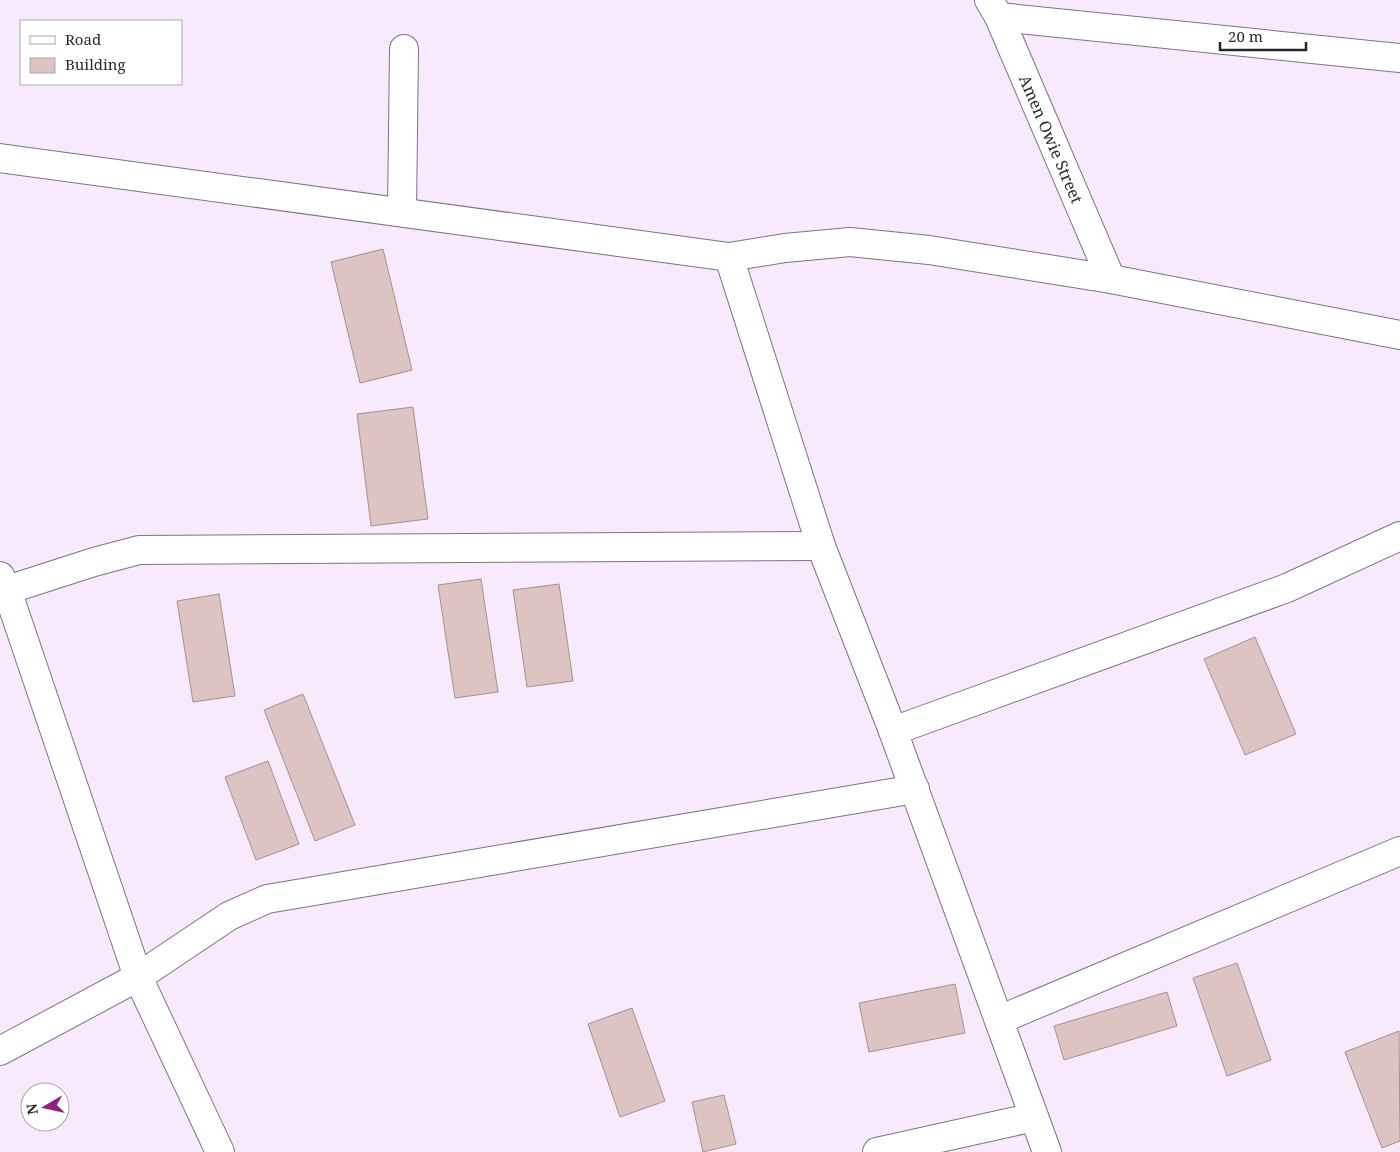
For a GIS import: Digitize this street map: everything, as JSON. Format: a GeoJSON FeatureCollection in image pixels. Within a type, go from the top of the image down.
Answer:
{"type":"FeatureCollection","features":[{"type":"Feature","properties":{"kind":"street"},"geometry":{"type":"LineString","coordinates":[[994,8],[1400,58]]}},
{"type":"Feature","properties":{"kind":"street","name":"Amen Owie Street"},"geometry":{"type":"LineString","coordinates":[[994,8],[1111,279]]}},
{"type":"Feature","properties":{"kind":"street"},"geometry":{"type":"LineString","coordinates":[[402,212],[404,49]]}},
{"type":"Feature","properties":{"kind":"street"},"geometry":{"type":"LineString","coordinates":[[0,158],[729,257],[784,248],[850,242],[929,250],[1111,279],[1400,335]]}},
{"type":"Feature","properties":{"kind":"street"},"geometry":{"type":"LineString","coordinates":[[729,257],[821,546],[915,789],[1047,1152]]}},
{"type":"Feature","properties":{"kind":"street"},"geometry":{"type":"LineString","coordinates":[[893,731],[1288,588],[1400,536]]}},
{"type":"Feature","properties":{"kind":"street"},"geometry":{"type":"LineString","coordinates":[[220,1152],[138,977],[2,587],[139,550],[821,546]]}},
{"type":"Feature","properties":{"kind":"street"},"geometry":{"type":"LineString","coordinates":[[0,1051],[138,977],[229,916],[267,899],[915,789]]}},
{"type":"Feature","properties":{"kind":"street"},"geometry":{"type":"LineString","coordinates":[[999,1020],[1400,850]]}},
{"type":"Feature","properties":{"kind":"street"},"geometry":{"type":"LineString","coordinates":[[877,1152],[1034,1117]]}},
{"type":"Feature","properties":{"kind":"building"},"geometry":{"type":"Polygon","coordinates":[[[383,249],[412,370],[360,383],[331,262],[383,249]]]}},
{"type":"Feature","properties":{"kind":"building"},"geometry":{"type":"Polygon","coordinates":[[[413,407],[428,519],[371,526],[357,414],[413,407]]]}},
{"type":"Feature","properties":{"kind":"building"},"geometry":{"type":"Polygon","coordinates":[[[481,579],[498,692],[455,698],[438,585],[481,579]]]}},
{"type":"Feature","properties":{"kind":"building"},"geometry":{"type":"Polygon","coordinates":[[[559,584],[573,681],[527,687],[513,590],[559,584]]]}},
{"type":"Feature","properties":{"kind":"building"},"geometry":{"type":"Polygon","coordinates":[[[219,594],[235,696],[193,702],[177,601],[219,594]]]}},
{"type":"Feature","properties":{"kind":"building"},"geometry":{"type":"Polygon","coordinates":[[[1255,637],[1296,734],[1245,755],[1204,659],[1255,637]]]}},
{"type":"Feature","properties":{"kind":"building"},"geometry":{"type":"Polygon","coordinates":[[[303,694],[355,825],[315,841],[264,710],[303,694]]]}},
{"type":"Feature","properties":{"kind":"building"},"geometry":{"type":"Polygon","coordinates":[[[268,761],[299,844],[256,860],[225,777],[268,761]]]}},
{"type":"Feature","properties":{"kind":"building"},"geometry":{"type":"Polygon","coordinates":[[[1237,963],[1271,1060],[1227,1076],[1193,978],[1237,963]]]}},
{"type":"Feature","properties":{"kind":"building"},"geometry":{"type":"Polygon","coordinates":[[[955,984],[965,1033],[869,1052],[859,1003],[955,984]]]}},
{"type":"Feature","properties":{"kind":"building"},"geometry":{"type":"Polygon","coordinates":[[[1167,992],[1177,1026],[1064,1060],[1054,1026],[1167,992]]]}},
{"type":"Feature","properties":{"kind":"building"},"geometry":{"type":"Polygon","coordinates":[[[632,1008],[665,1101],[620,1117],[588,1024],[632,1008]]]}},
{"type":"Feature","properties":{"kind":"building"},"geometry":{"type":"Polygon","coordinates":[[[1399,1031],[1400,1141],[1382,1148],[1345,1052],[1399,1031]]]}},
{"type":"Feature","properties":{"kind":"building"},"geometry":{"type":"Polygon","coordinates":[[[724,1095],[736,1144],[703,1152],[692,1102],[724,1095]]]}}]}
